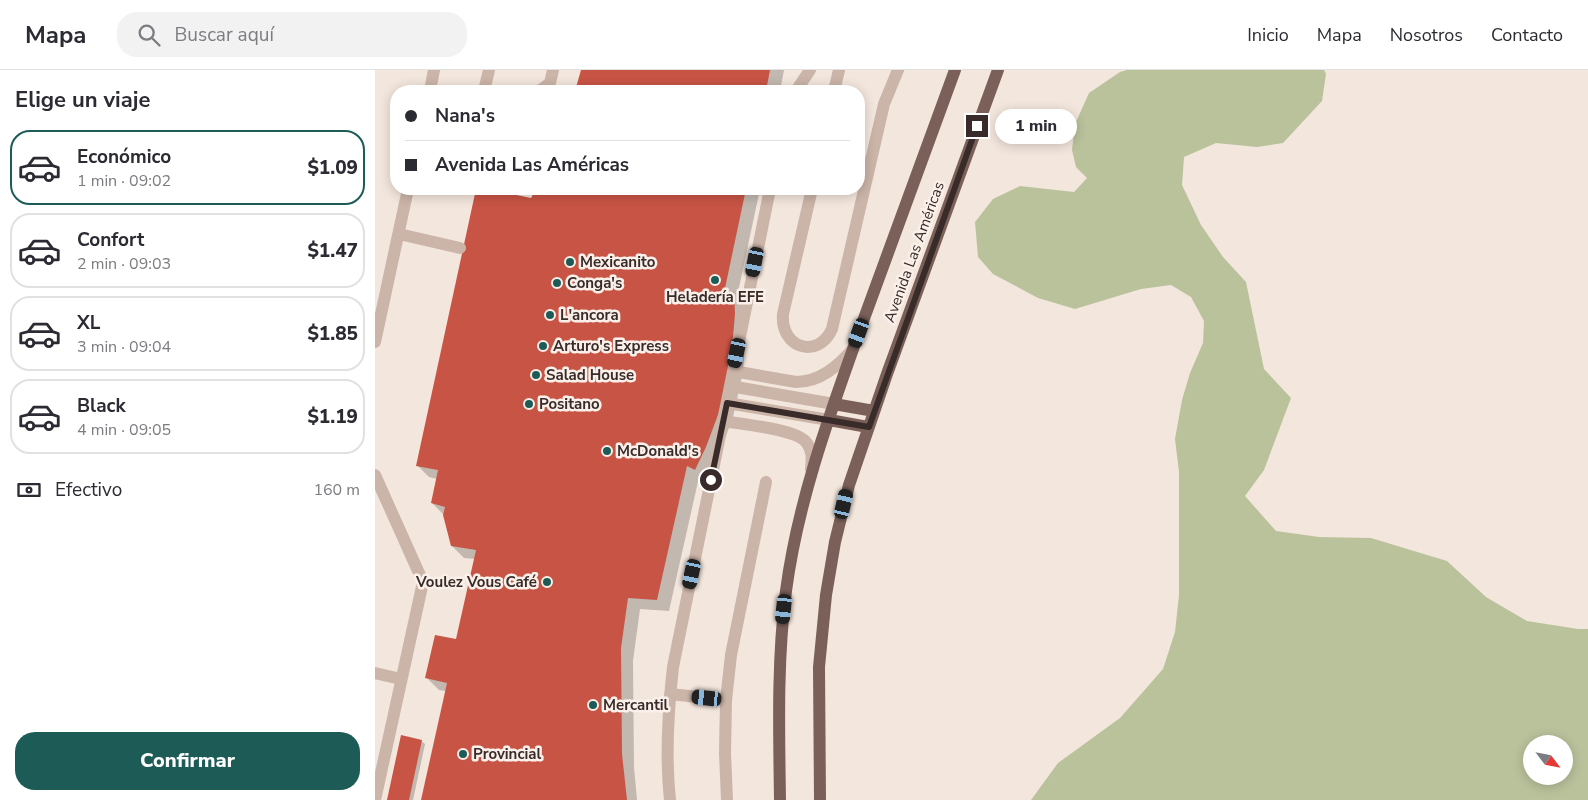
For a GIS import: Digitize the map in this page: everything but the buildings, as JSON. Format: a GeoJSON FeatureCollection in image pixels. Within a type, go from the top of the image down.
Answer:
{"type":"FeatureCollection","features":[{"type":"Feature","properties":{"kind":"main road","name":"Avenida Las Américas"},"geometry":{"type":"LineString","coordinates":[[780,800],[779,656],[786,590],[796,534],[810,474],[853,349],[955,70]]}},
{"type":"Feature","properties":{"kind":"main road","name":"Avenida Las Américas"},"geometry":{"type":"LineString","coordinates":[[820,800],[819,667],[826,595],[835,542],[849,485],[874,411],[998,70]]}},
{"type":"Feature","properties":{"kind":"main road"},"geometry":{"type":"LineString","coordinates":[[834,404],[874,411]]}},
{"type":"Feature","properties":{"kind":"main road"},"geometry":{"type":"LineString","coordinates":[[829,420],[869,427]]}},
{"type":"Feature","properties":{"kind":"lane"},"geometry":{"type":"LineString","coordinates":[[431,85],[434,70]]}},
{"type":"Feature","properties":{"kind":"lane"},"geometry":{"type":"LineString","coordinates":[[485,85],[489,70]]}},
{"type":"Feature","properties":{"kind":"lane"},"geometry":{"type":"LineString","coordinates":[[547,85],[550,83],[553,70]]}},
{"type":"Feature","properties":{"kind":"lane"},"geometry":{"type":"LineString","coordinates":[[800,85],[810,70]]}},
{"type":"Feature","properties":{"kind":"lane"},"geometry":{"type":"LineString","coordinates":[[835,85],[839,70]]}},
{"type":"Feature","properties":{"kind":"lane"},"geometry":{"type":"LineString","coordinates":[[865,186],[884,104],[898,70]]}},
{"type":"Feature","properties":{"kind":"lane"},"geometry":{"type":"LineString","coordinates":[[375,342],[408,195]]}},
{"type":"Feature","properties":{"kind":"lane"},"geometry":{"type":"LineString","coordinates":[[670,800],[667,737],[673,666],[770,195]]}},
{"type":"Feature","properties":{"kind":"lane"},"geometry":{"type":"LineString","coordinates":[[811,195],[782,323],[784,332],[789,339],[805,347],[814,347],[829,337],[863,195]]}},
{"type":"Feature","properties":{"kind":"lane"},"geometry":{"type":"LineString","coordinates":[[399,234],[460,248]]}},
{"type":"Feature","properties":{"kind":"lane"},"geometry":{"type":"LineString","coordinates":[[733,371],[805,382],[834,369],[853,349]]}},
{"type":"Feature","properties":{"kind":"lane"},"geometry":{"type":"LineString","coordinates":[[730,386],[834,404]]}},
{"type":"Feature","properties":{"kind":"lane"},"geometry":{"type":"LineString","coordinates":[[727,403],[829,420]]}},
{"type":"Feature","properties":{"kind":"lane"},"geometry":{"type":"LineString","coordinates":[[723,421],[787,432],[799,436],[805,440],[811,451],[810,474]]}},
{"type":"Feature","properties":{"kind":"lane"},"geometry":{"type":"LineString","coordinates":[[375,475],[423,582],[375,800]]}},
{"type":"Feature","properties":{"kind":"lane"},"geometry":{"type":"LineString","coordinates":[[727,800],[725,753],[726,700],[731,655],[766,482]]}},
{"type":"Feature","properties":{"kind":"lane"},"geometry":{"type":"LineString","coordinates":[[375,673],[401,679]]}},
{"type":"Feature","properties":{"kind":"lane"},"geometry":{"type":"LineString","coordinates":[[670,694],[726,700]]}},
{"type":"Feature","properties":{"kind":"green space"},"geometry":{"type":"Polygon","coordinates":[[[1127,70],[1324,70],[1326,74],[1322,101],[1283,143],[1257,147],[1216,143],[1184,157],[1182,185],[1201,225],[1223,257],[1246,282],[1264,369],[1291,398],[1264,470],[1245,496],[1276,531],[1319,537],[1371,538],[1447,561],[1486,597],[1527,621],[1588,629],[1588,800],[1031,800],[1058,763],[1120,718],[1163,669],[1175,632],[1179,595],[1179,472],[1175,439],[1182,400],[1190,373],[1203,343],[1204,321],[1191,297],[1171,285],[1141,289],[1075,309],[1038,298],[993,274],[978,257],[975,222],[993,199],[1020,186],[1074,192],[1087,178],[1076,167],[1072,150],[1075,124],[1089,93],[1120,72],[1127,70]]]}},
{"type":"Feature","properties":{"kind":"place","name":"Mexicanito"},"geometry":{"type":"Point","coordinates":[570,262]}},
{"type":"Feature","properties":{"kind":"place","name":"Heladería EFE"},"geometry":{"type":"Point","coordinates":[715,280]}},
{"type":"Feature","properties":{"kind":"place","name":"Conga's"},"geometry":{"type":"Point","coordinates":[557,283]}},
{"type":"Feature","properties":{"kind":"place","name":"L'ancora"},"geometry":{"type":"Point","coordinates":[550,315]}},
{"type":"Feature","properties":{"kind":"place","name":"Arturo's Express"},"geometry":{"type":"Point","coordinates":[543,346]}},
{"type":"Feature","properties":{"kind":"place","name":"Salad House"},"geometry":{"type":"Point","coordinates":[536,375]}},
{"type":"Feature","properties":{"kind":"place","name":"Positano"},"geometry":{"type":"Point","coordinates":[529,404]}},
{"type":"Feature","properties":{"kind":"place","name":"McDonald's"},"geometry":{"type":"Point","coordinates":[607,451]}},
{"type":"Feature","properties":{"kind":"place","name":"Voulez Vous Café"},"geometry":{"type":"Point","coordinates":[547,582]}},
{"type":"Feature","properties":{"kind":"place","name":"Mercantil"},"geometry":{"type":"Point","coordinates":[593,705]}},
{"type":"Feature","properties":{"kind":"place","name":"Provincial"},"geometry":{"type":"Point","coordinates":[463,754]}},
{"type":"Feature","properties":{"kind":"route"},"geometry":{"type":"LineString","coordinates":[[711,480],[727,403],[869,427],[977,126]]}}]}
